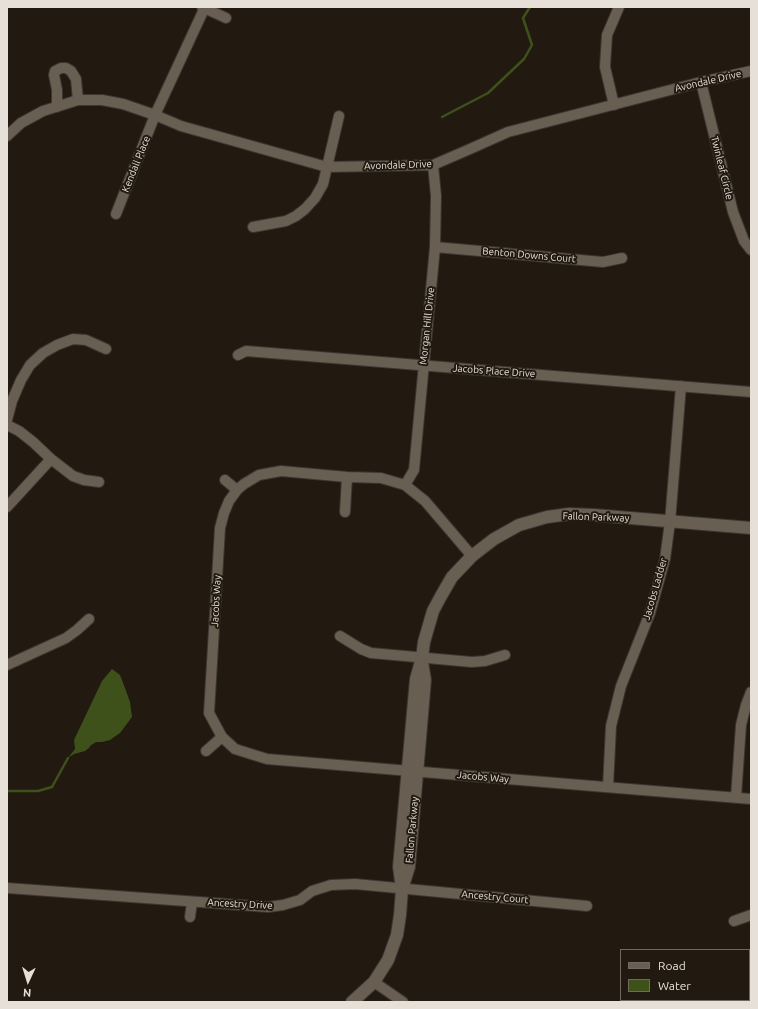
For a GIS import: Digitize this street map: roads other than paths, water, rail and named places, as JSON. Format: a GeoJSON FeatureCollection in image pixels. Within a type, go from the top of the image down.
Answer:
{"type":"FeatureCollection","features":[{"type":"Feature","properties":{"kind":"street"},"geometry":{"type":"LineString","coordinates":[[614,105],[605,67],[607,35],[619,7]]}},
{"type":"Feature","properties":{"kind":"street"},"geometry":{"type":"LineString","coordinates":[[155,115],[203,8],[226,18]]}},
{"type":"Feature","properties":{"kind":"street"},"geometry":{"type":"LineString","coordinates":[[57,107],[57,90],[54,75],[55,71],[60,68],[66,68],[76,79],[78,100]]}},
{"type":"Feature","properties":{"kind":"street","name":"Avondale Drive"},"geometry":{"type":"LineString","coordinates":[[7,136],[21,123],[42,111],[78,100],[102,100],[123,104],[181,126],[327,167],[433,164],[470,150],[508,132],[701,82],[751,71]]}},
{"type":"Feature","properties":{"kind":"street","name":"Twinleaf Circle"},"geometry":{"type":"LineString","coordinates":[[701,82],[733,212],[744,242],[751,250]]}},
{"type":"Feature","properties":{"kind":"street","name":"Kendall Place"},"geometry":{"type":"LineString","coordinates":[[116,214],[155,115]]}},
{"type":"Feature","properties":{"kind":"street"},"geometry":{"type":"LineString","coordinates":[[253,228],[286,221],[305,209],[315,198],[323,184],[340,116]]}},
{"type":"Feature","properties":{"kind":"street","name":"Morgan Hill Drive"},"geometry":{"type":"LineString","coordinates":[[405,485],[414,470],[435,247],[436,196],[433,164]]}},
{"type":"Feature","properties":{"kind":"street","name":"Benton Downs Court"},"geometry":{"type":"LineString","coordinates":[[435,247],[603,262],[622,258]]}},
{"type":"Feature","properties":{"kind":"street"},"geometry":{"type":"LineString","coordinates":[[7,420],[12,401],[21,380],[30,365],[43,353],[57,345],[73,339],[86,340],[106,349]]}},
{"type":"Feature","properties":{"kind":"street","name":"Jacobs Place Drive"},"geometry":{"type":"LineString","coordinates":[[238,355],[246,351],[751,392]]}},
{"type":"Feature","properties":{"kind":"street","name":"Jacobs Ladder"},"geometry":{"type":"LineString","coordinates":[[608,787],[611,726],[621,686],[650,613],[665,559],[670,522],[681,386]]}},
{"type":"Feature","properties":{"kind":"street"},"geometry":{"type":"LineString","coordinates":[[7,425],[19,431],[73,476],[84,480],[99,482]]}},
{"type":"Feature","properties":{"kind":"street"},"geometry":{"type":"LineString","coordinates":[[7,507],[51,459]]}},
{"type":"Feature","properties":{"kind":"street","name":"Jacobs Way"},"geometry":{"type":"LineString","coordinates":[[472,556],[425,501],[405,485],[381,478],[347,477],[281,471],[259,475],[244,484],[237,490],[229,501],[220,528],[209,713],[222,737],[235,749],[267,759],[751,799]]}},
{"type":"Feature","properties":{"kind":"street"},"geometry":{"type":"LineString","coordinates":[[344,512],[347,477]]}},
{"type":"Feature","properties":{"kind":"street"},"geometry":{"type":"LineString","coordinates":[[225,480],[237,490]]}},
{"type":"Feature","properties":{"kind":"street","name":"Fallon Parkway"},"geometry":{"type":"LineString","coordinates":[[352,1002],[374,982],[388,960],[397,935],[402,889],[409,868],[412,771],[425,680],[422,658],[424,642],[433,611],[452,577],[472,556],[494,539],[519,525],[547,517],[569,514],[594,515],[751,528]]}},
{"type":"Feature","properties":{"kind":"street"},"geometry":{"type":"LineString","coordinates":[[7,664],[66,638],[89,619]]}},
{"type":"Feature","properties":{"kind":"street"},"geometry":{"type":"LineString","coordinates":[[340,636],[361,649],[371,653],[472,662],[485,661],[505,655]]}},
{"type":"Feature","properties":{"kind":"street"},"geometry":{"type":"LineString","coordinates":[[736,797],[741,725],[751,692]]}},
{"type":"Feature","properties":{"kind":"street"},"geometry":{"type":"LineString","coordinates":[[206,751],[222,737]]}},
{"type":"Feature","properties":{"kind":"street","name":"Ancestry Drive"},"geometry":{"type":"LineString","coordinates":[[7,888],[268,907],[283,905],[300,900],[312,891],[331,885],[355,884],[402,889]]}},
{"type":"Feature","properties":{"kind":"street","name":"Ancestry Court"},"geometry":{"type":"LineString","coordinates":[[402,889],[587,906]]}},
{"type":"Feature","properties":{"kind":"street"},"geometry":{"type":"LineString","coordinates":[[190,917],[192,902]]}},
{"type":"Feature","properties":{"kind":"street"},"geometry":{"type":"LineString","coordinates":[[734,921],[751,915]]}},
{"type":"Feature","properties":{"kind":"street"},"geometry":{"type":"LineString","coordinates":[[374,982],[403,1002]]}},
{"type":"Feature","properties":{"kind":"water"},"geometry":{"type":"Polygon","coordinates":[[[112,669],[120,675],[130,702],[132,717],[120,733],[110,740],[96,742],[85,751],[74,754],[68,758],[75,749],[74,740],[102,681],[112,669]]]}},
{"type":"Feature","properties":{"kind":"waterway"},"geometry":{"type":"LineString","coordinates":[[442,117],[488,93],[524,59],[532,45],[523,18],[530,7]]}},
{"type":"Feature","properties":{"kind":"waterway"},"geometry":{"type":"LineString","coordinates":[[7,791],[38,791],[52,787],[68,758]]}}]}
